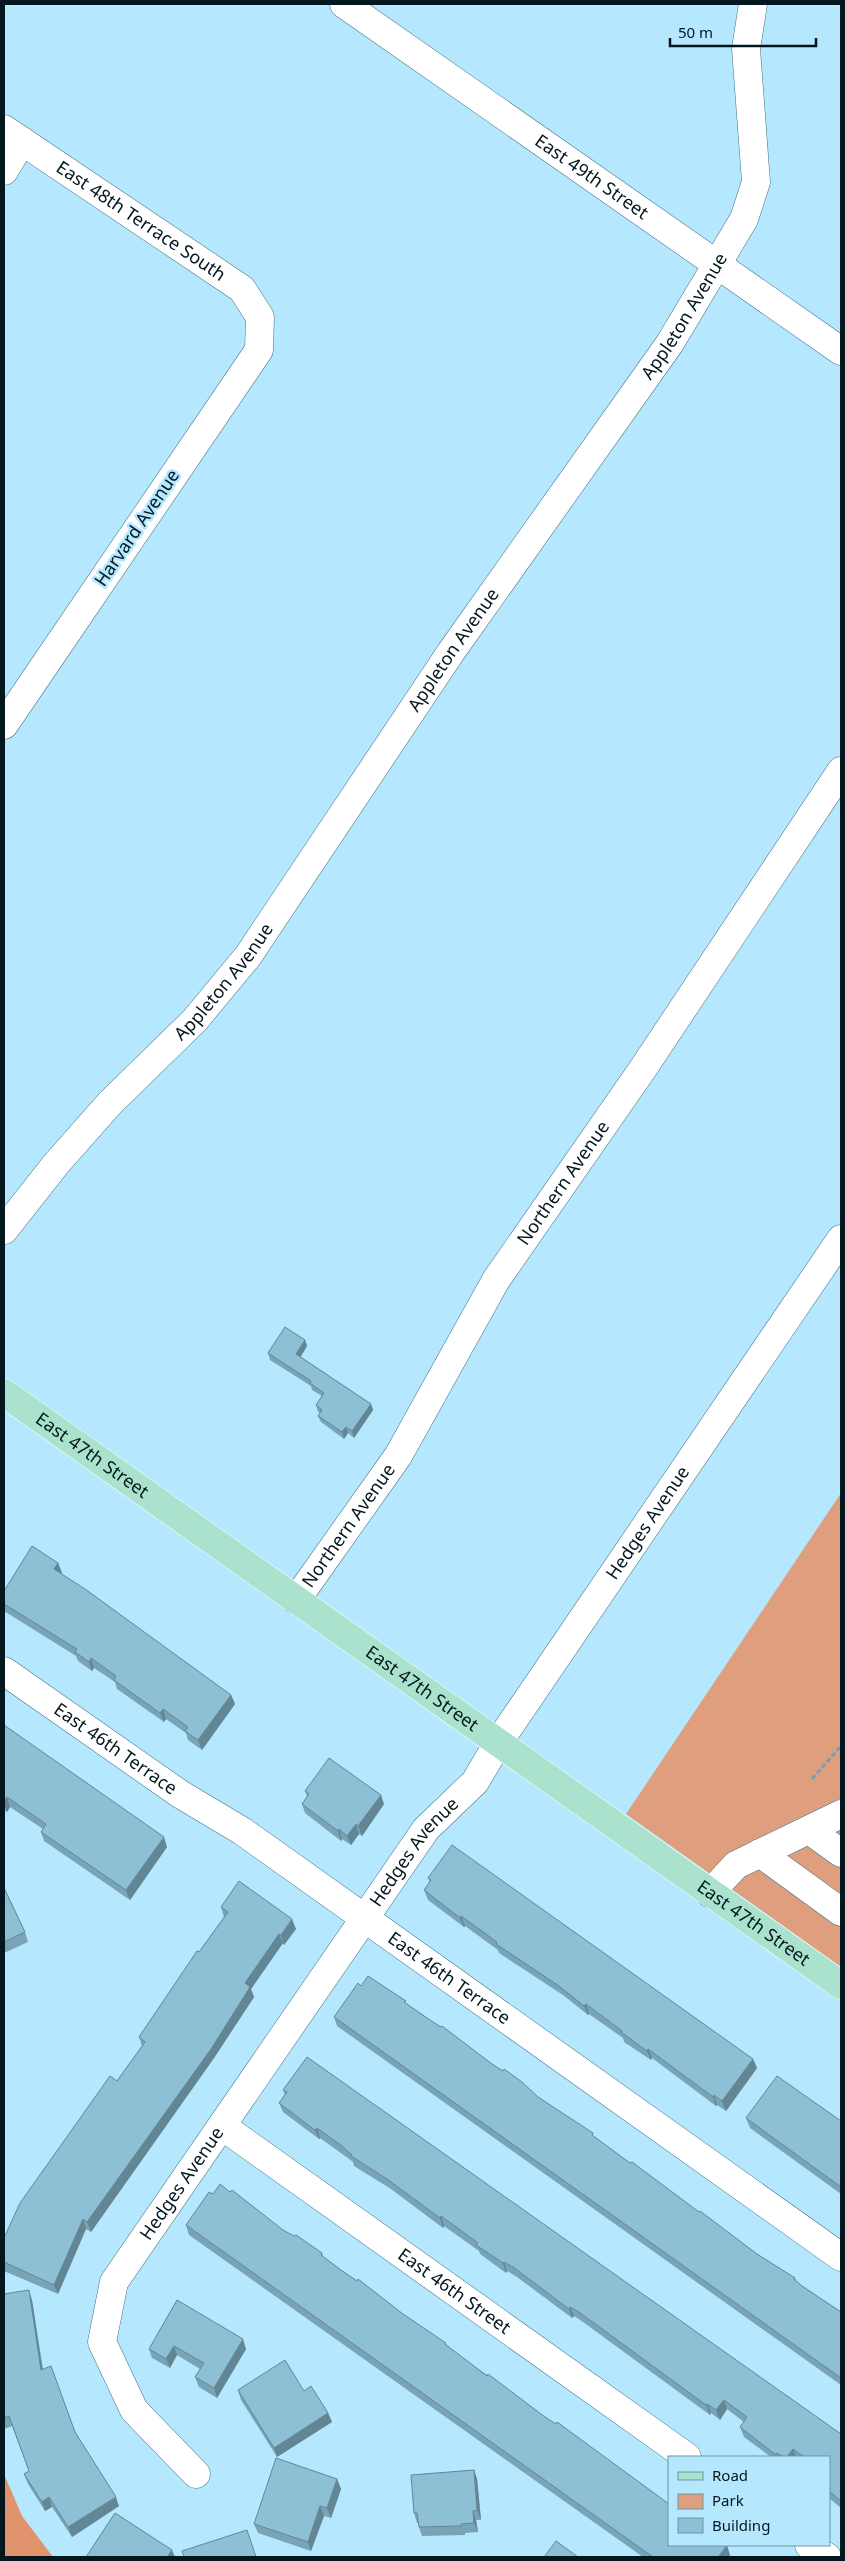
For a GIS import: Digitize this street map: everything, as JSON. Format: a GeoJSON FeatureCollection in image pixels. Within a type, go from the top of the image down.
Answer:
{"type":"FeatureCollection","features":[{"type":"Feature","properties":{"kind":"main road","name":"East 47th Street"},"geometry":{"type":"LineString","coordinates":[[4,1393],[841,1985]]}},
{"type":"Feature","properties":{"kind":"street","name":"East 49th Street"},"geometry":{"type":"LineString","coordinates":[[344,4],[841,351]]}},
{"type":"Feature","properties":{"kind":"street","name":"Appleton Avenue"},"geometry":{"type":"LineString","coordinates":[[4,1230],[68,1150],[110,1103],[195,1020],[248,956],[451,652],[670,342],[744,219],[756,182],[746,49],[753,4]]}},
{"type":"Feature","properties":{"kind":"street"},"geometry":{"type":"LineString","coordinates":[[4,171],[13,135]]}},
{"type":"Feature","properties":{"kind":"street","name":"East 48th Terrace South"},"geometry":{"type":"LineString","coordinates":[[13,135],[242,289],[260,317],[260,328]]}},
{"type":"Feature","properties":{"kind":"street","name":"Harvard Avenue"},"geometry":{"type":"LineString","coordinates":[[4,725],[259,350],[260,328]]}},
{"type":"Feature","properties":{"kind":"street","name":"Northern Avenue"},"geometry":{"type":"LineString","coordinates":[[296,1600],[398,1456],[496,1280],[647,1062],[841,771]]}},
{"type":"Feature","properties":{"kind":"street","name":"Hedges Avenue"},"geometry":{"type":"LineString","coordinates":[[196,2474],[134,2410],[102,2342],[114,2282],[426,1829],[475,1782],[498,1743],[841,1239]]}},
{"type":"Feature","properties":{"kind":"street","name":"East 46th Terrace"},"geometry":{"type":"LineString","coordinates":[[4,1671],[180,1794],[242,1830],[841,2257]]}},
{"type":"Feature","properties":{"kind":"street"},"geometry":{"type":"LineString","coordinates":[[710,1893],[736,1865],[841,1814]]}},
{"type":"Feature","properties":{"kind":"street"},"geometry":{"type":"LineString","coordinates":[[809,1830],[841,1853]]}},
{"type":"Feature","properties":{"kind":"street"},"geometry":{"type":"LineString","coordinates":[[760,1853],[841,1912]]}},
{"type":"Feature","properties":{"kind":"street","name":"East 46th Street"},"geometry":{"type":"LineString","coordinates":[[222,2126],[686,2456]]}},
{"type":"Feature","properties":{"kind":"street"},"geometry":{"type":"LineString","coordinates":[[811,2546],[827,2557]]}},
{"type":"Feature","properties":{"kind":"path"},"geometry":{"type":"LineString","coordinates":[[812,1779],[841,1746]]}},
{"type":"Feature","properties":{"kind":"green space"},"geometry":{"type":"Polygon","coordinates":[[[841,1493],[841,1967],[626,1814],[841,1493]]]}},
{"type":"Feature","properties":{"kind":"shaded area"},"geometry":{"type":"Polygon","coordinates":[[[4,2474],[22,2516],[53,2557],[4,2557],[4,2474]]]}},
{"type":"Feature","properties":{"kind":"building"},"geometry":{"type":"Polygon","coordinates":[[[285,1327],[305,1340],[296,1354],[371,1404],[352,1431],[346,1427],[342,1432],[318,1416],[322,1410],[316,1405],[324,1393],[310,1383],[311,1381],[268,1353],[285,1327]]]}},
{"type":"Feature","properties":{"kind":"building"},"geometry":{"type":"Polygon","coordinates":[[[32,1546],[58,1563],[54,1569],[85,1589],[231,1695],[198,1740],[185,1731],[188,1727],[163,1709],[160,1713],[114,1680],[116,1676],[91,1658],[89,1662],[75,1652],[77,1649],[4,1604],[4,1591],[32,1546]]]}},
{"type":"Feature","properties":{"kind":"building"},"geometry":{"type":"Polygon","coordinates":[[[4,1725],[164,1837],[126,1890],[41,1832],[46,1824],[7,1797],[4,1802],[4,1725]]]}},
{"type":"Feature","properties":{"kind":"building"},"geometry":{"type":"Polygon","coordinates":[[[329,1758],[381,1795],[358,1826],[356,1824],[347,1836],[302,1804],[309,1794],[305,1791],[329,1758]]]}},
{"type":"Feature","properties":{"kind":"building"},"geometry":{"type":"Polygon","coordinates":[[[452,1845],[753,2059],[722,2101],[714,2095],[713,2097],[648,2049],[647,2051],[586,2004],[584,2006],[559,1986],[496,1944],[497,1942],[461,1916],[460,1918],[424,1890],[431,1880],[428,1878],[452,1845]]]}},
{"type":"Feature","properties":{"kind":"building"},"geometry":{"type":"Polygon","coordinates":[[[239,1881],[292,1919],[281,1935],[279,1934],[245,1983],[250,1987],[211,2049],[87,2222],[83,2219],[54,2285],[4,2262],[4,2238],[20,2203],[110,2076],[117,2081],[145,2042],[139,2037],[197,1951],[199,1952],[228,1912],[221,1907],[239,1881]]]}},
{"type":"Feature","properties":{"kind":"building"},"geometry":{"type":"Polygon","coordinates":[[[4,1888],[25,1932],[4,1942],[4,1888]]]}},
{"type":"Feature","properties":{"kind":"building"},"geometry":{"type":"Polygon","coordinates":[[[368,1976],[406,2001],[404,2002],[430,2020],[442,2026],[492,2064],[503,2071],[504,2069],[538,2097],[593,2133],[592,2135],[630,2163],[632,2162],[757,2254],[795,2278],[802,2286],[841,2312],[841,2378],[334,2017],[358,1983],[361,1986],[368,1976]]]}},
{"type":"Feature","properties":{"kind":"building"},"geometry":{"type":"Polygon","coordinates":[[[307,2057],[841,2434],[841,2501],[830,2492],[830,2456],[803,2456],[793,2449],[788,2456],[777,2453],[776,2455],[740,2427],[747,2417],[724,2400],[716,2410],[706,2405],[579,2312],[570,2307],[569,2309],[513,2267],[503,2263],[476,2245],[478,2243],[441,2216],[440,2218],[387,2179],[351,2156],[342,2146],[317,2128],[315,2130],[279,2103],[287,2092],[283,2090],[307,2057]]]}},
{"type":"Feature","properties":{"kind":"building"},"geometry":{"type":"Polygon","coordinates":[[[777,2076],[841,2121],[841,2187],[746,2118],[777,2076]]]}},
{"type":"Feature","properties":{"kind":"building"},"geometry":{"type":"Polygon","coordinates":[[[220,2184],[230,2192],[232,2190],[283,2230],[294,2236],[296,2235],[322,2253],[321,2255],[341,2270],[357,2281],[358,2279],[403,2314],[446,2343],[487,2376],[488,2374],[545,2417],[556,2424],[557,2422],[668,2503],[668,2546],[726,2546],[719,2556],[721,2557],[653,2557],[186,2225],[209,2192],[213,2194],[220,2184]]]}},
{"type":"Feature","properties":{"kind":"building"},"geometry":{"type":"Polygon","coordinates":[[[29,2290],[41,2370],[51,2366],[75,2432],[116,2497],[68,2527],[49,2497],[42,2502],[24,2474],[29,2471],[9,2416],[4,2418],[4,2294],[29,2290]]]}},
{"type":"Feature","properties":{"kind":"building"},"geometry":{"type":"Polygon","coordinates":[[[177,2300],[243,2339],[214,2388],[195,2377],[204,2363],[174,2346],[166,2359],[149,2349],[177,2300]]]}},
{"type":"Feature","properties":{"kind":"building"},"geometry":{"type":"Polygon","coordinates":[[[285,2360],[304,2391],[311,2386],[328,2413],[274,2448],[238,2390],[285,2360]]]}},
{"type":"Feature","properties":{"kind":"building"},"geometry":{"type":"Polygon","coordinates":[[[276,2458],[337,2479],[327,2508],[320,2506],[308,2542],[254,2524],[276,2458]]]}},
{"type":"Feature","properties":{"kind":"building"},"geometry":{"type":"Polygon","coordinates":[[[474,2470],[477,2510],[473,2511],[474,2523],[461,2524],[461,2526],[419,2527],[417,2513],[414,2513],[411,2475],[474,2470]]]}},
{"type":"Feature","properties":{"kind":"building"},"geometry":{"type":"Polygon","coordinates":[[[115,2513],[172,2550],[167,2557],[86,2557],[115,2513]]]}},
{"type":"Feature","properties":{"kind":"building"},"geometry":{"type":"Polygon","coordinates":[[[247,2530],[256,2557],[184,2557],[182,2551],[247,2530]]]}},
{"type":"Feature","properties":{"kind":"building"},"geometry":{"type":"Polygon","coordinates":[[[556,2541],[578,2557],[544,2557],[556,2541]]]}}]}
